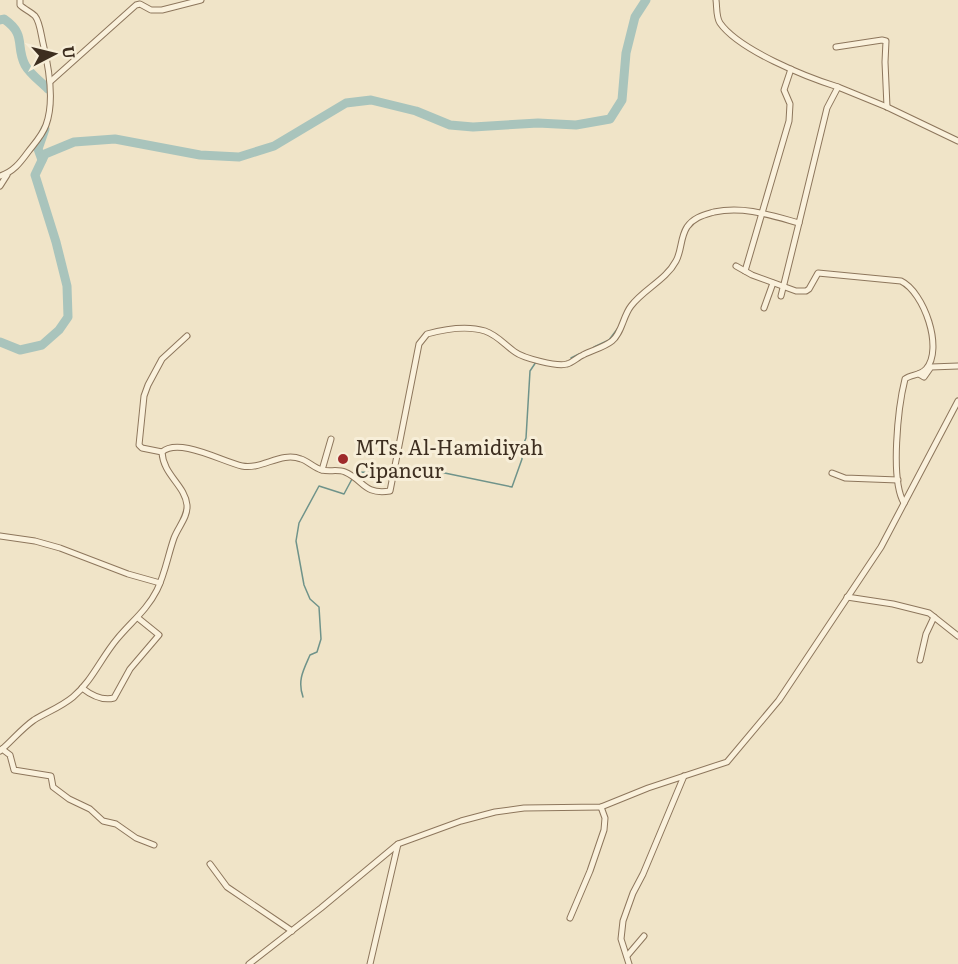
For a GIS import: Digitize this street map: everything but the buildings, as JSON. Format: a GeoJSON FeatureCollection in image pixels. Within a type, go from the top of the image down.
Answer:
{"type":"FeatureCollection","features":[{"type":"Feature","properties":{"kind":"street"},"geometry":{"type":"LineString","coordinates":[[0,186],[8,173],[40,136],[46,124],[51,81],[36,18],[22,8],[20,0]]}},
{"type":"Feature","properties":{"kind":"street"},"geometry":{"type":"LineString","coordinates":[[51,81],[136,5],[140,4],[151,10],[162,10],[201,0]]}},
{"type":"Feature","properties":{"kind":"street"},"geometry":{"type":"LineString","coordinates":[[716,0],[720,23],[740,41],[791,69],[887,107],[958,141]]}},
{"type":"Feature","properties":{"kind":"street"},"geometry":{"type":"LineString","coordinates":[[837,47],[886,41],[887,107]]}},
{"type":"Feature","properties":{"kind":"street"},"geometry":{"type":"LineString","coordinates":[[746,271],[789,121],[790,104],[784,90],[791,69]]}},
{"type":"Feature","properties":{"kind":"street"},"geometry":{"type":"LineString","coordinates":[[781,296],[827,108],[838,87]]}},
{"type":"Feature","properties":{"kind":"street"},"geometry":{"type":"LineString","coordinates":[[0,176],[8,173]]}},
{"type":"Feature","properties":{"kind":"street"},"geometry":{"type":"LineString","coordinates":[[187,336],[162,359],[148,385],[144,396],[139,446],[162,452],[170,447],[182,448],[251,467],[274,460],[296,458],[322,470],[342,471],[375,492],[386,491],[392,488],[419,344],[427,334],[458,328],[472,328],[494,335],[524,357],[567,364],[613,340],[630,306],[668,273],[675,264],[680,254],[682,238],[694,219],[730,209],[762,213],[799,223]]}},
{"type":"Feature","properties":{"kind":"street"},"geometry":{"type":"LineString","coordinates":[[736,266],[784,287],[806,291],[812,285],[815,275],[820,273],[901,281],[919,300],[931,328],[933,348],[927,369],[904,379],[898,418],[898,492],[904,504]]}},
{"type":"Feature","properties":{"kind":"street"},"geometry":{"type":"LineString","coordinates":[[764,308],[773,283]]}},
{"type":"Feature","properties":{"kind":"street"},"geometry":{"type":"LineString","coordinates":[[919,374],[924,377],[931,367],[958,366]]}},
{"type":"Feature","properties":{"kind":"street"},"geometry":{"type":"LineString","coordinates":[[249,964],[398,844],[461,821],[495,812],[524,808],[601,807],[727,762],[742,747],[779,700],[881,548],[958,401]]}},
{"type":"Feature","properties":{"kind":"street"},"geometry":{"type":"LineString","coordinates":[[322,470],[331,440]]}},
{"type":"Feature","properties":{"kind":"street"},"geometry":{"type":"LineString","coordinates":[[154,845],[136,838],[116,824],[104,821],[90,809],[69,799],[53,787],[50,775],[14,770],[10,755],[1,750],[26,726],[65,703],[82,688],[117,639],[138,618],[153,598],[175,536],[186,513],[187,504],[167,472],[162,452]]}},
{"type":"Feature","properties":{"kind":"street"},"geometry":{"type":"LineString","coordinates":[[832,474],[845,478],[898,480]]}},
{"type":"Feature","properties":{"kind":"street"},"geometry":{"type":"LineString","coordinates":[[0,536],[35,541],[60,548],[128,574],[160,583]]}},
{"type":"Feature","properties":{"kind":"street"},"geometry":{"type":"LineString","coordinates":[[847,597],[909,608],[934,617],[958,636]]}},
{"type":"Feature","properties":{"kind":"street"},"geometry":{"type":"LineString","coordinates":[[920,660],[926,634],[934,617]]}},
{"type":"Feature","properties":{"kind":"street"},"geometry":{"type":"LineString","coordinates":[[82,688],[94,696],[109,700],[114,698],[130,669],[159,635],[138,618]]}},
{"type":"Feature","properties":{"kind":"street"},"geometry":{"type":"LineString","coordinates":[[629,964],[621,939],[623,921],[684,776]]}},
{"type":"Feature","properties":{"kind":"street"},"geometry":{"type":"LineString","coordinates":[[570,918],[590,872],[604,830],[605,818],[601,807]]}},
{"type":"Feature","properties":{"kind":"street"},"geometry":{"type":"LineString","coordinates":[[370,964],[398,844]]}},
{"type":"Feature","properties":{"kind":"street"},"geometry":{"type":"LineString","coordinates":[[210,864],[227,887],[292,931]]}},
{"type":"Feature","properties":{"kind":"street"},"geometry":{"type":"LineString","coordinates":[[627,956],[644,936]]}},
{"type":"Feature","properties":{"kind":"waterway"},"geometry":{"type":"LineString","coordinates":[[0,342],[20,350],[42,345],[59,330],[68,317],[67,286],[35,175],[45,154],[74,142],[115,139],[200,155],[239,157],[274,146],[346,103],[371,100],[416,111],[450,125],[473,127],[538,123],[576,125],[610,119],[622,100],[626,53],[635,17],[646,0]]}},
{"type":"Feature","properties":{"kind":"waterway"},"geometry":{"type":"LineString","coordinates":[[0,20],[4,19],[16,30],[25,65],[48,89]]}},
{"type":"Feature","properties":{"kind":"waterway"},"geometry":{"type":"LineString","coordinates":[[42,160],[38,149],[45,129]]}},
{"type":"Feature","properties":{"kind":"waterway"},"geometry":{"type":"LineString","coordinates":[[594,347],[609,340],[618,328]]}},
{"type":"Feature","properties":{"kind":"waterway"},"geometry":{"type":"LineString","coordinates":[[572,359],[579,354]]}},
{"type":"Feature","properties":{"kind":"waterway"},"geometry":{"type":"LineString","coordinates":[[355,476],[358,472],[415,474],[435,471],[512,487],[522,459],[521,450],[526,438],[530,371],[536,362]]}},
{"type":"Feature","properties":{"kind":"waterway"},"geometry":{"type":"LineString","coordinates":[[303,697],[302,675],[310,655],[317,652],[321,639],[319,607],[310,599],[304,585],[296,541],[299,523],[319,486],[344,494],[352,479]]}},
{"type":"Feature","properties":{"kind":"place","name":"MTs. Al-Hamidiyah Cipancur"},"geometry":{"type":"Point","coordinates":[343,459]}}]}
